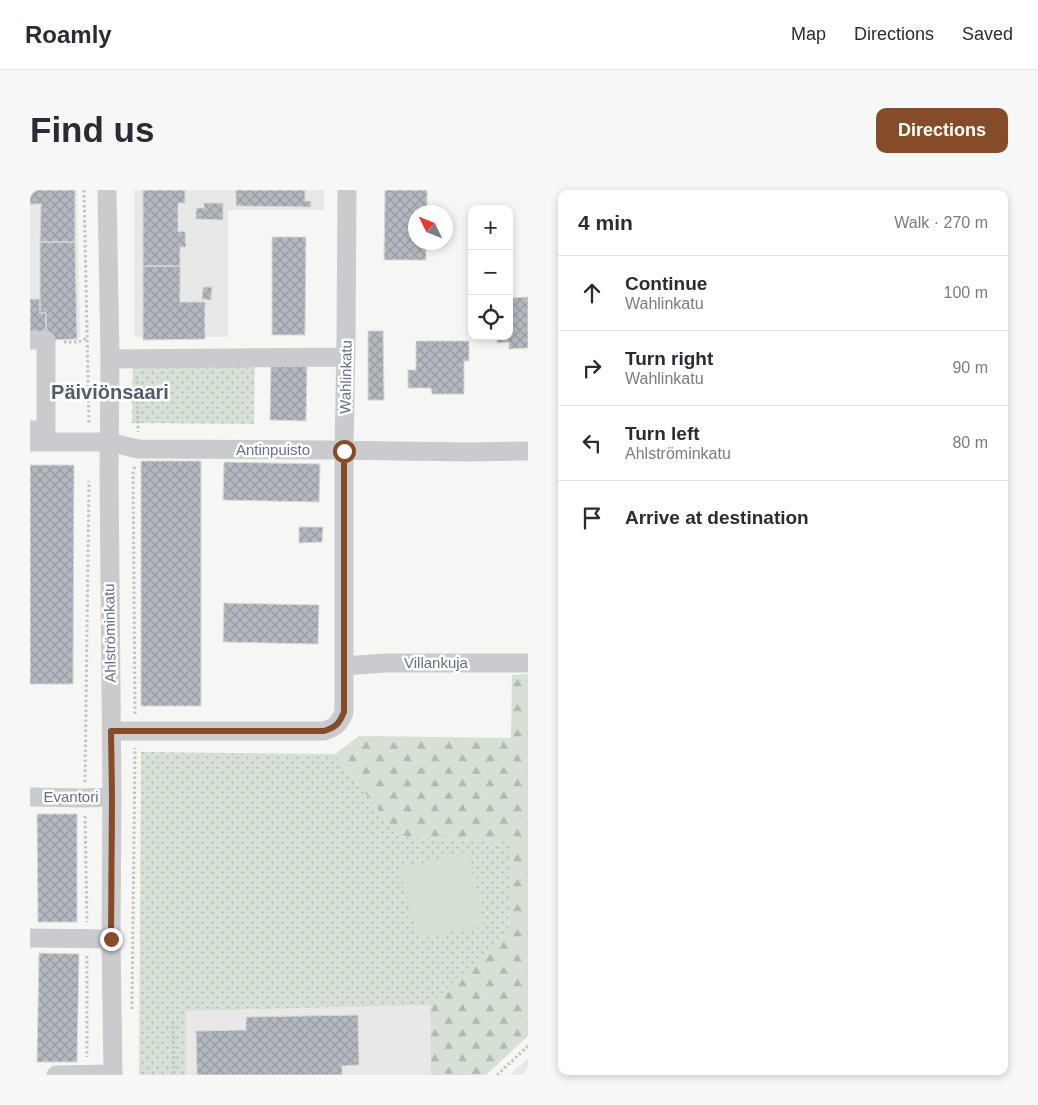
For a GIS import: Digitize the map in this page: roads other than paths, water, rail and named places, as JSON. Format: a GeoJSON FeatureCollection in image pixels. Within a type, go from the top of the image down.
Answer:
{"type":"FeatureCollection","features":[{"type":"Feature","properties":{"kind":"street","name":"Ahlströminkatu"},"geometry":{"type":"LineString","coordinates":[[108,190],[113,1074]]}},
{"type":"Feature","properties":{"kind":"street","name":"Wahlinkatu"},"geometry":{"type":"LineString","coordinates":[[111,731],[324,731],[333,728],[340,721],[344,712],[347,190]]}},
{"type":"Feature","properties":{"kind":"street"},"geometry":{"type":"LineString","coordinates":[[30,430],[46,430],[38,341]]}},
{"type":"Feature","properties":{"kind":"street"},"geometry":{"type":"LineString","coordinates":[[110,359],[346,357]]}},
{"type":"Feature","properties":{"kind":"street","name":"Antinpuisto"},"geometry":{"type":"LineString","coordinates":[[30,442],[109,442],[138,449],[528,451]]}},
{"type":"Feature","properties":{"kind":"street","name":"Villankuja"},"geometry":{"type":"LineString","coordinates":[[344,666],[385,663],[528,662]]}},
{"type":"Feature","properties":{"kind":"street","name":"Evantori"},"geometry":{"type":"LineString","coordinates":[[30,798],[112,797]]}},
{"type":"Feature","properties":{"kind":"street"},"geometry":{"type":"LineString","coordinates":[[30,938],[111,939]]}},
{"type":"Feature","properties":{"kind":"street"},"geometry":{"type":"LineString","coordinates":[[56,1075],[113,1074]]}},
{"type":"Feature","properties":{"kind":"district","name":"Päiviönsaari"},"geometry":{"type":"Point","coordinates":[110,392]}}]}
